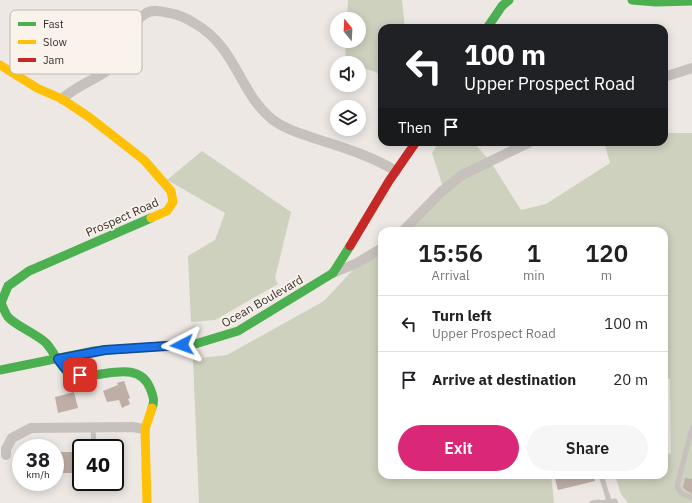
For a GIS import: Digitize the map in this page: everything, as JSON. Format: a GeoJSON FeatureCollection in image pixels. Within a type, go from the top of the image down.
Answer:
{"type":"FeatureCollection","features":[{"type":"Feature","properties":{"kind":"street"},"geometry":{"type":"LineString","coordinates":[[490,24],[502,6],[509,0]]}},
{"type":"Feature","properties":{"kind":"street"},"geometry":{"type":"LineString","coordinates":[[632,0],[656,2],[692,0]]}},
{"type":"Feature","properties":{"kind":"street"},"geometry":{"type":"LineString","coordinates":[[142,16],[150,12],[171,13],[184,17],[202,27],[215,38],[230,58],[254,99],[274,120],[296,132],[355,151],[384,163],[396,171]]}},
{"type":"Feature","properties":{"kind":"street","name":"Prospect Road"},"geometry":{"type":"LineString","coordinates":[[0,65],[10,71]]}},
{"type":"Feature","properties":{"kind":"street"},"geometry":{"type":"LineString","coordinates":[[668,76],[692,68]]}},
{"type":"Feature","properties":{"kind":"street","name":"Prospect Road"},"geometry":{"type":"LineString","coordinates":[[14,74],[37,88],[62,99],[89,117],[144,160],[170,187],[173,202],[167,211],[29,270],[8,286],[1,299],[3,308],[8,317],[37,335],[47,344],[68,372],[80,375],[119,370],[127,371],[140,376],[149,385],[153,395],[153,410],[145,429]]}},
{"type":"Feature","properties":{"kind":"street"},"geometry":{"type":"LineString","coordinates":[[62,99],[77,87],[101,74]]}},
{"type":"Feature","properties":{"kind":"street","name":"Ocean Boulevard"},"geometry":{"type":"LineString","coordinates":[[0,370],[116,349],[195,344],[227,336],[258,320],[333,273],[396,171],[413,146]]}},
{"type":"Feature","properties":{"kind":"street"},"geometry":{"type":"LineString","coordinates":[[407,227],[441,192],[462,175],[522,146]]}},
{"type":"Feature","properties":{"kind":"street"},"geometry":{"type":"LineString","coordinates":[[333,273],[357,263],[378,250]]}},
{"type":"Feature","properties":{"kind":"street"},"geometry":{"type":"LineString","coordinates":[[6,455],[6,449],[12,438],[26,429],[66,426],[132,426],[145,429],[147,503]]}},
{"type":"Feature","properties":{"kind":"lane"},"geometry":{"type":"LineString","coordinates":[[93,427],[94,439]]}},
{"type":"Feature","properties":{"kind":"lane"},"geometry":{"type":"LineString","coordinates":[[692,428],[677,486],[681,493],[692,498]]}},
{"type":"Feature","properties":{"kind":"lane"},"geometry":{"type":"LineString","coordinates":[[602,479],[609,501]]}},
{"type":"Feature","properties":{"kind":"lane"},"geometry":{"type":"LineString","coordinates":[[592,503],[615,501],[616,503]]}},
{"type":"Feature","properties":{"kind":"green space"},"geometry":{"type":"Polygon","coordinates":[[[348,0],[402,0],[405,24],[378,24],[378,75],[376,72],[366,69],[366,56],[345,56],[346,48],[366,48],[366,12],[347,12],[348,0]]]}},
{"type":"Feature","properties":{"kind":"green space"},"geometry":{"type":"Polygon","coordinates":[[[668,133],[692,133],[692,503],[628,503],[621,494],[616,479],[668,479],[668,453],[671,454],[670,379],[668,379],[668,227],[407,227],[443,187],[432,153],[436,146],[477,146],[490,161],[521,210],[546,204],[610,163],[605,146],[668,146],[668,133]]]}},
{"type":"Feature","properties":{"kind":"green space"},"geometry":{"type":"Polygon","coordinates":[[[202,151],[291,212],[275,278],[278,284],[215,320],[191,322],[188,256],[215,240],[225,213],[167,180],[202,151]]]}},
{"type":"Feature","properties":{"kind":"green space"},"geometry":{"type":"Polygon","coordinates":[[[378,249],[378,479],[551,479],[554,503],[199,503],[193,359],[227,355],[324,301],[364,258],[378,249]]]}},
{"type":"Feature","properties":{"kind":"building"},"geometry":{"type":"Polygon","coordinates":[[[124,381],[130,398],[128,399],[130,404],[122,408],[119,400],[107,402],[103,391],[118,385],[117,383],[124,381]]]}},
{"type":"Feature","properties":{"kind":"building"},"geometry":{"type":"Polygon","coordinates":[[[74,392],[78,408],[58,413],[55,397],[74,392]]]}},
{"type":"Feature","properties":{"kind":"building"},"geometry":{"type":"Polygon","coordinates":[[[64,452],[72,452],[72,473],[64,473],[64,452]]]}},
{"type":"Feature","properties":{"kind":"building"},"geometry":{"type":"Polygon","coordinates":[[[685,478],[692,479],[692,494],[683,488],[685,478]]]}},
{"type":"Feature","properties":{"kind":"building"},"geometry":{"type":"Polygon","coordinates":[[[555,479],[595,479],[595,481],[558,490],[555,479]]]}},
{"type":"Feature","properties":{"kind":"traffic: fast"},"geometry":{"type":"LineString","coordinates":[[490,24],[502,6],[509,0]]}},
{"type":"Feature","properties":{"kind":"traffic: fast"},"geometry":{"type":"LineString","coordinates":[[632,0],[656,2],[692,1]]}},
{"type":"Feature","properties":{"kind":"traffic: fast"},"geometry":{"type":"LineString","coordinates":[[151,218],[29,271],[8,286],[1,303],[8,317],[46,343],[68,372],[88,376],[112,372],[124,372],[134,373],[143,378],[150,388],[153,396],[152,408]]}},
{"type":"Feature","properties":{"kind":"traffic: fast"},"geometry":{"type":"LineString","coordinates":[[0,370],[94,351],[195,344],[238,331],[333,273],[350,246]]}},
{"type":"Feature","properties":{"kind":"traffic: slow"},"geometry":{"type":"LineString","coordinates":[[0,65],[10,71]]}},
{"type":"Feature","properties":{"kind":"traffic: slow"},"geometry":{"type":"LineString","coordinates":[[14,74],[37,88],[62,99],[89,117],[144,160],[171,191],[173,202],[167,211],[151,218]]}},
{"type":"Feature","properties":{"kind":"traffic: slow"},"geometry":{"type":"LineString","coordinates":[[147,503],[145,429],[152,408]]}},
{"type":"Feature","properties":{"kind":"traffic: jam"},"geometry":{"type":"LineString","coordinates":[[350,246],[389,181],[413,146]]}},
{"type":"Feature","properties":{"kind":"route"},"geometry":{"type":"LineString","coordinates":[[80,375],[68,372],[58,359],[94,351],[182,345]]}}]}
